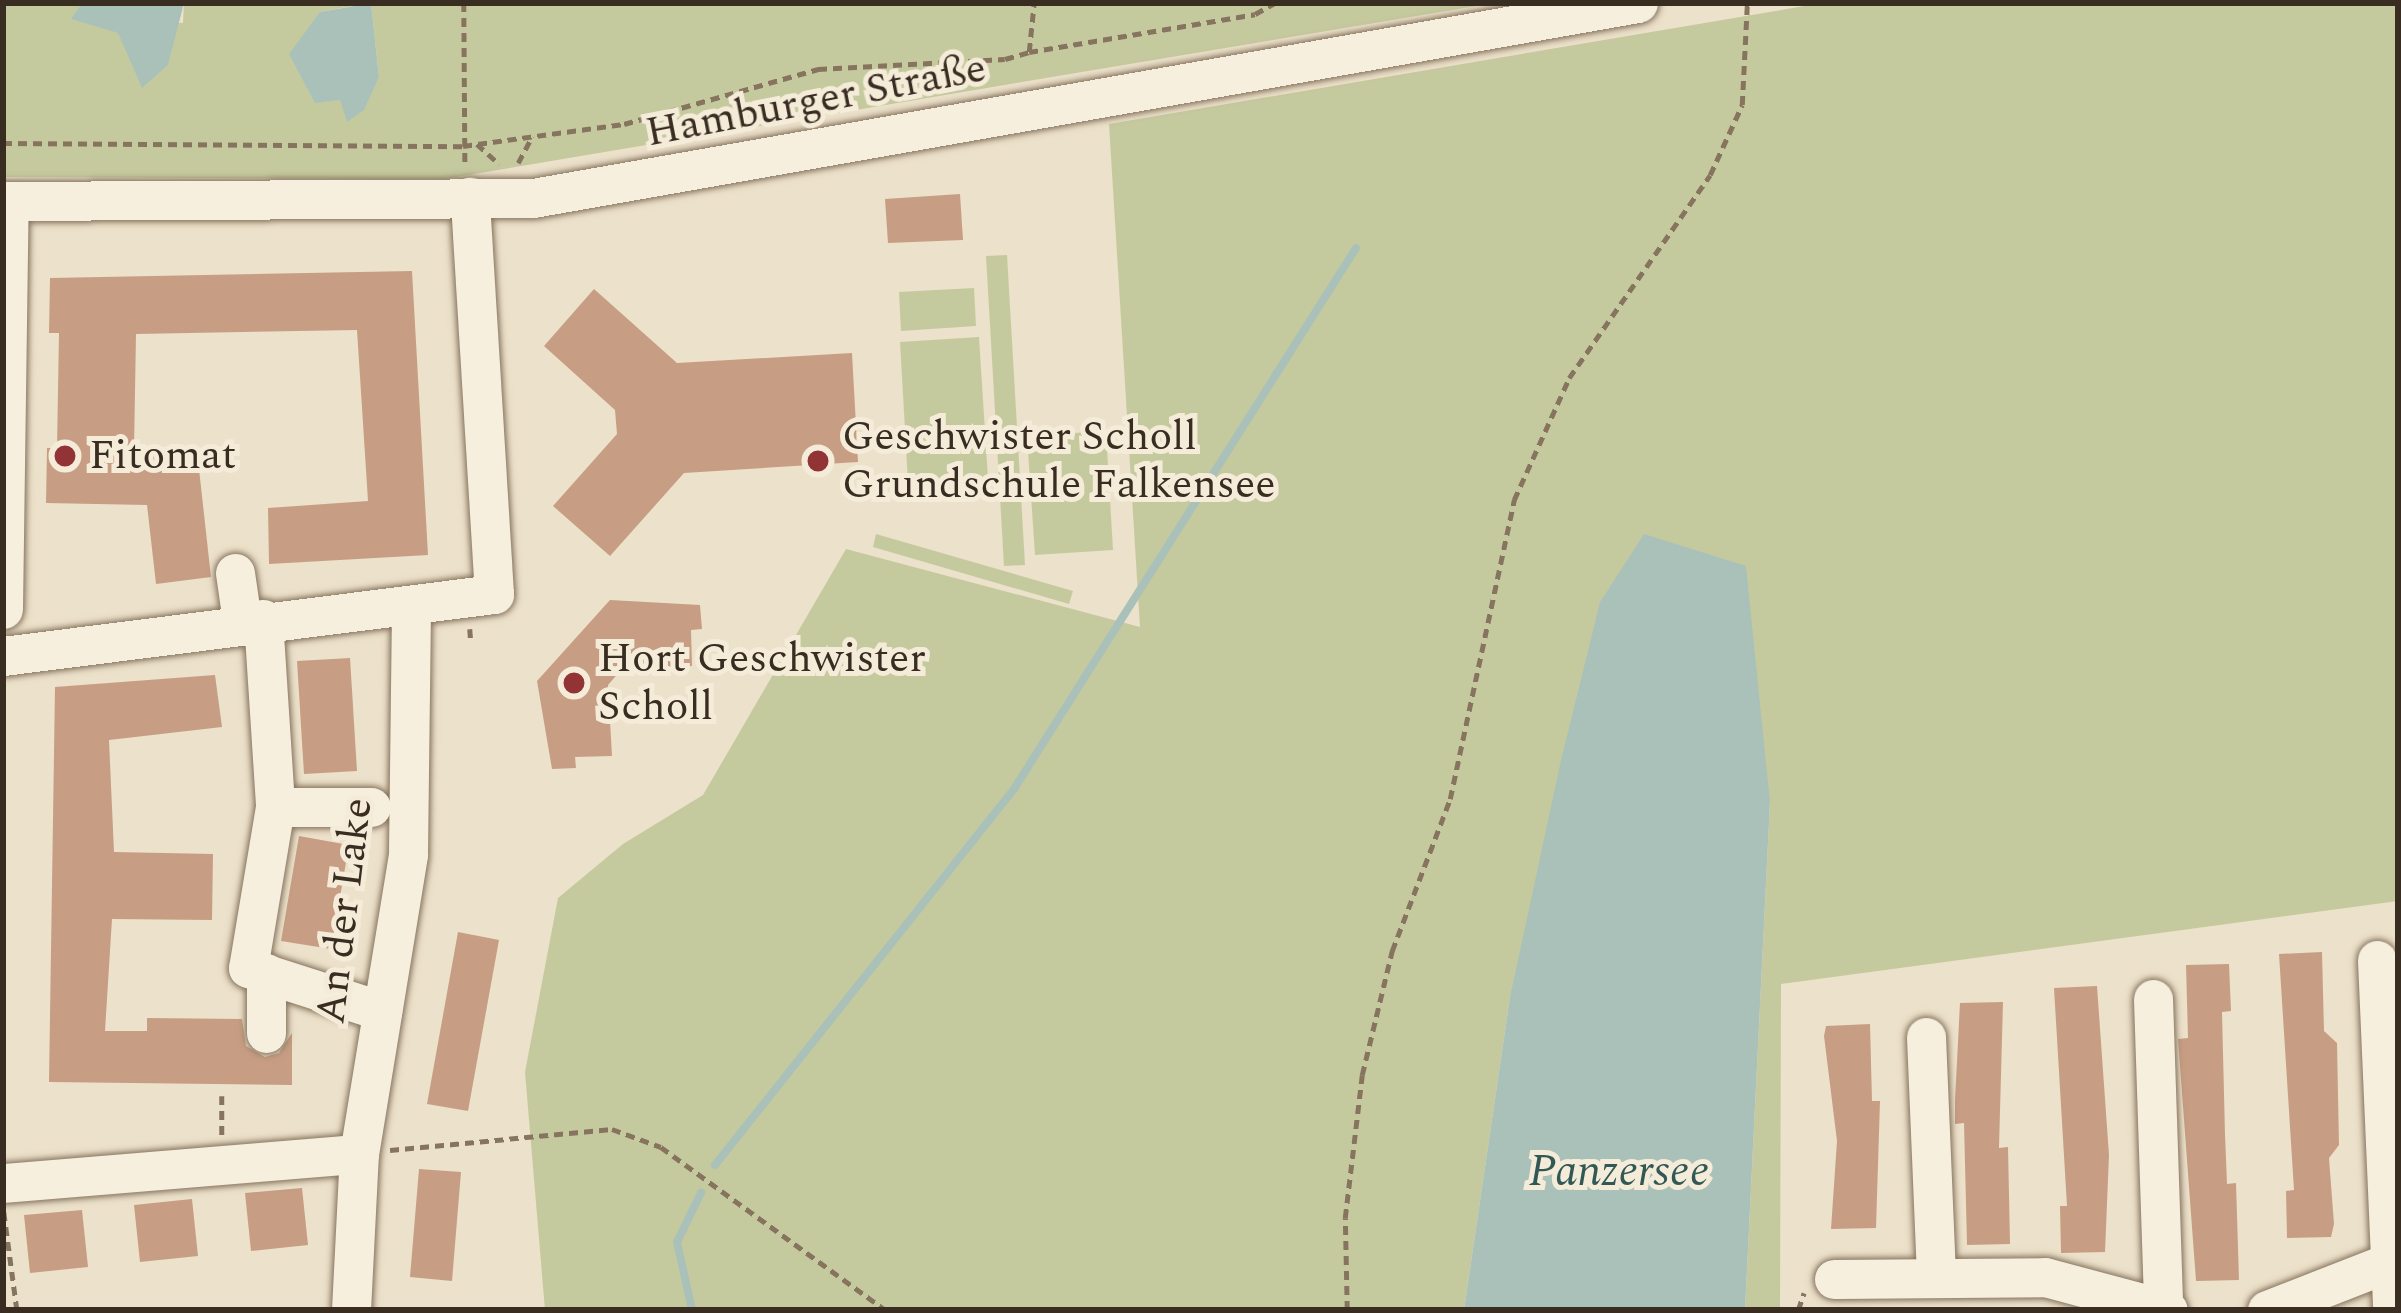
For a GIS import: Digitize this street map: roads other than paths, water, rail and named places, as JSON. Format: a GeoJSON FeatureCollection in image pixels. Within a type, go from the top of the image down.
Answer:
{"type":"FeatureCollection","features":[{"type":"Feature","properties":{"kind":"street","name":"Hamburger Straße"},"geometry":{"type":"LineString","coordinates":[[6,201],[533,198],[715,172],[1639,3]]}},
{"type":"Feature","properties":{"kind":"street"},"geometry":{"type":"LineString","coordinates":[[3,656],[494,594],[470,197]]}},
{"type":"Feature","properties":{"kind":"street"},"geometry":{"type":"LineString","coordinates":[[3,609],[6,201]]}},
{"type":"Feature","properties":{"kind":"street"},"geometry":{"type":"LineString","coordinates":[[235,573],[253,621],[275,807],[248,968],[382,1011]]}},
{"type":"Feature","properties":{"kind":"street","name":"An der Lake"},"geometry":{"type":"LineString","coordinates":[[351,1310],[359,1154],[408,854],[411,607]]}},
{"type":"Feature","properties":{"kind":"street"},"geometry":{"type":"LineString","coordinates":[[275,807],[371,807]]}},
{"type":"Feature","properties":{"kind":"street"},"geometry":{"type":"LineString","coordinates":[[2377,959],[2394,1260],[2392,1310]]}},
{"type":"Feature","properties":{"kind":"street"},"geometry":{"type":"LineString","coordinates":[[266,973],[266,1033]]}},
{"type":"Feature","properties":{"kind":"street"},"geometry":{"type":"LineString","coordinates":[[1834,1280],[2045,1276],[2166,1308],[2153,999]]}},
{"type":"Feature","properties":{"kind":"street"},"geometry":{"type":"LineString","coordinates":[[1926,1037],[1936,1275]]}},
{"type":"Feature","properties":{"kind":"street"},"geometry":{"type":"LineString","coordinates":[[5,1183],[359,1154]]}},
{"type":"Feature","properties":{"kind":"street"},"geometry":{"type":"LineString","coordinates":[[2267,1310],[2394,1260]]}},
{"type":"Feature","properties":{"kind":"water"},"geometry":{"type":"Polygon","coordinates":[[[82,3],[184,3],[168,65],[142,88],[118,33],[71,19],[82,3]]]}},
{"type":"Feature","properties":{"kind":"water"},"geometry":{"type":"Polygon","coordinates":[[[371,3],[379,77],[364,110],[347,122],[340,100],[315,103],[289,54],[320,12],[371,3]]]}},
{"type":"Feature","properties":{"kind":"water","name":"Panzersee"},"geometry":{"type":"Polygon","coordinates":[[[1644,534],[1746,566],[1770,802],[1745,1310],[1464,1310],[1510,997],[1561,760],[1600,602],[1644,534]]]}},
{"type":"Feature","properties":{"kind":"waterway"},"geometry":{"type":"LineString","coordinates":[[715,1165],[1014,789],[1356,248]]}},
{"type":"Feature","properties":{"kind":"waterway"},"geometry":{"type":"LineString","coordinates":[[692,1310],[677,1242],[701,1193]]}},
{"type":"Feature","properties":{"kind":"place","name":"Fitomat"},"geometry":{"type":"Point","coordinates":[65,456]}},
{"type":"Feature","properties":{"kind":"place","name":"Geschwister Scholl Grundschule Falkensee"},"geometry":{"type":"Point","coordinates":[818,461]}},
{"type":"Feature","properties":{"kind":"place","name":"Hort Geschwister Scholl"},"geometry":{"type":"Point","coordinates":[574,683]}}]}
